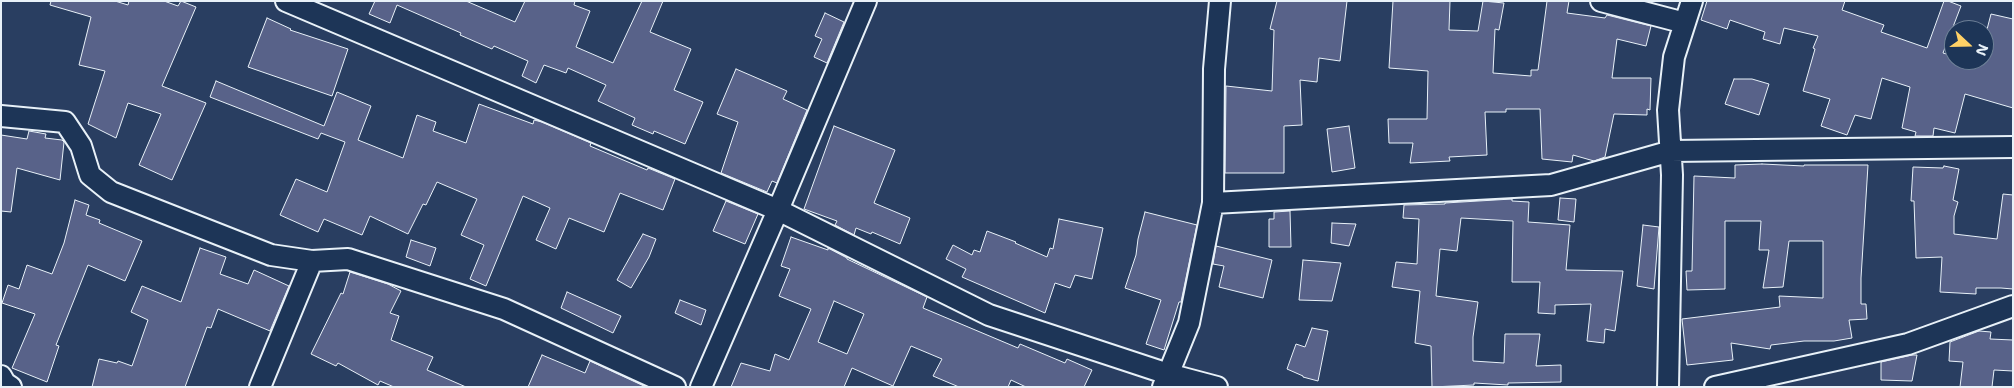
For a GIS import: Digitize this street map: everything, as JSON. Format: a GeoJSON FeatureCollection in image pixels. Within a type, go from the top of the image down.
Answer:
{"type":"FeatureCollection","features":[{"type":"Feature","properties":{"kind":"street"},"geometry":{"type":"LineString","coordinates":[[286,1],[778,210],[989,315],[1165,381],[1217,387]]}},
{"type":"Feature","properties":{"kind":"street"},"geometry":{"type":"LineString","coordinates":[[1165,381],[1188,323],[1213,203],[1214,69],[1220,1]]}},
{"type":"Feature","properties":{"kind":"street"},"geometry":{"type":"LineString","coordinates":[[1600,1],[1685,23]]}},
{"type":"Feature","properties":{"kind":"street"},"geometry":{"type":"LineString","coordinates":[[1668,387],[1672,175],[1668,110],[1674,57],[1692,1]]}},
{"type":"Feature","properties":{"kind":"street"},"geometry":{"type":"LineString","coordinates":[[701,387],[778,210],[860,3]]}},
{"type":"Feature","properties":{"kind":"street"},"geometry":{"type":"LineString","coordinates":[[1,116],[66,122],[80,146],[90,175],[111,192],[271,255],[312,261],[348,259],[504,309],[675,387]]}},
{"type":"Feature","properties":{"kind":"street"},"geometry":{"type":"LineString","coordinates":[[1213,203],[1551,185],[1671,151],[2013,147]]}},
{"type":"Feature","properties":{"kind":"street"},"geometry":{"type":"LineString","coordinates":[[260,387],[312,261]]}},
{"type":"Feature","properties":{"kind":"street"},"geometry":{"type":"LineString","coordinates":[[1715,387],[1908,344],[2013,306]]}},
{"type":"Feature","properties":{"kind":"street"},"geometry":{"type":"LineString","coordinates":[[1,376],[11,387]]}},
{"type":"Feature","properties":{"kind":"building"},"geometry":{"type":"Polygon","coordinates":[[[51,1],[115,1],[128,5],[129,1],[164,1],[178,6],[181,1],[196,7],[162,86],[206,103],[172,180],[139,165],[161,114],[128,103],[116,138],[88,124],[105,71],[79,65],[91,17],[50,5],[51,1]]]}},
{"type":"Feature","properties":{"kind":"building"},"geometry":{"type":"Polygon","coordinates":[[[375,1],[466,1],[515,22],[525,1],[575,1],[574,5],[590,11],[576,47],[613,63],[642,1],[663,1],[650,32],[691,49],[674,90],[703,102],[685,144],[654,131],[653,134],[632,125],[635,118],[598,101],[606,85],[568,68],[566,73],[544,65],[536,83],[522,76],[528,61],[494,46],[492,49],[397,5],[390,23],[369,14],[375,1]]]}},
{"type":"Feature","properties":{"kind":"building"},"geometry":{"type":"Polygon","coordinates":[[[1277,1],[1347,1],[1340,61],[1319,58],[1317,82],[1300,80],[1302,125],[1284,126],[1284,173],[1225,173],[1226,86],[1272,91],[1274,30],[1270,29],[1277,1]]]}},
{"type":"Feature","properties":{"kind":"building"},"geometry":{"type":"Polygon","coordinates":[[[1393,1],[1450,1],[1449,30],[1478,31],[1483,1],[1504,3],[1499,30],[1495,29],[1493,73],[1531,76],[1531,70],[1538,70],[1547,1],[1569,1],[1567,13],[1605,18],[1607,15],[1651,26],[1646,46],[1617,39],[1612,78],[1651,78],[1650,110],[1647,109],[1647,115],[1614,114],[1605,157],[1594,161],[1573,155],[1572,162],[1542,159],[1540,109],[1506,109],[1506,112],[1485,112],[1487,155],[1449,157],[1450,161],[1410,163],[1413,143],[1389,143],[1388,119],[1427,119],[1428,71],[1389,68],[1393,1]]]}},
{"type":"Feature","properties":{"kind":"building"},"geometry":{"type":"Polygon","coordinates":[[[1707,1],[1845,1],[1842,10],[1884,25],[1881,32],[1927,48],[1944,1],[1948,1],[1961,6],[1956,20],[1944,20],[1944,70],[1994,70],[1994,20],[1989,20],[1991,14],[2013,19],[2013,108],[1965,94],[1955,133],[1934,128],[1933,136],[1915,136],[1916,132],[1902,128],[1910,87],[1882,78],[1871,119],[1855,115],[1847,135],[1821,126],[1830,99],[1803,91],[1815,49],[1813,48],[1818,36],[1784,28],[1780,44],[1763,39],[1765,32],[1730,20],[1727,29],[1701,20],[1707,1]]]}},
{"type":"Feature","properties":{"kind":"building"},"geometry":{"type":"Polygon","coordinates":[[[825,13],[844,22],[827,63],[814,57],[822,39],[815,36],[825,13]]]}},
{"type":"Feature","properties":{"kind":"building"},"geometry":{"type":"Polygon","coordinates":[[[267,18],[290,30],[348,49],[332,96],[248,67],[267,18]]]}},
{"type":"Feature","properties":{"kind":"building"},"geometry":{"type":"Polygon","coordinates":[[[736,69],[787,91],[783,99],[807,110],[777,183],[772,181],[767,192],[721,173],[738,122],[717,114],[736,69]]]}},
{"type":"Feature","properties":{"kind":"building"},"geometry":{"type":"Polygon","coordinates":[[[1734,79],[1752,79],[1769,84],[1759,115],[1725,104],[1734,79]]]}},
{"type":"Feature","properties":{"kind":"building"},"geometry":{"type":"Polygon","coordinates":[[[216,81],[324,126],[337,92],[371,106],[358,140],[403,158],[417,115],[436,122],[433,131],[466,143],[479,104],[533,124],[534,120],[542,122],[591,143],[590,146],[647,170],[648,168],[675,179],[663,210],[620,193],[604,232],[569,218],[556,249],[536,240],[550,208],[523,196],[486,286],[470,279],[484,245],[461,235],[477,199],[437,182],[426,205],[423,204],[408,234],[370,216],[362,235],[324,219],[318,232],[280,215],[296,179],[327,192],[345,142],[321,133],[318,139],[210,97],[216,81]]]}},
{"type":"Feature","properties":{"kind":"building"},"geometry":{"type":"Polygon","coordinates":[[[834,126],[895,150],[874,203],[910,218],[900,244],[872,232],[871,234],[856,228],[854,235],[835,225],[837,221],[804,209],[834,126]]]}},
{"type":"Feature","properties":{"kind":"building"},"geometry":{"type":"Polygon","coordinates":[[[1349,126],[1355,168],[1332,172],[1327,129],[1349,126]]]}},
{"type":"Feature","properties":{"kind":"building"},"geometry":{"type":"Polygon","coordinates":[[[29,131],[46,134],[45,138],[62,140],[64,142],[60,180],[17,168],[11,212],[1,211],[1,135],[27,139],[29,131]]]}},
{"type":"Feature","properties":{"kind":"building"},"geometry":{"type":"Polygon","coordinates":[[[1735,165],[1804,166],[1868,165],[1861,278],[1861,304],[1866,304],[1867,319],[1849,320],[1852,338],[1771,345],[1770,349],[1731,343],[1733,360],[1687,365],[1682,319],[1780,307],[1779,296],[1823,298],[1823,241],[1789,241],[1783,287],[1763,288],[1769,250],[1759,250],[1761,221],[1725,221],[1725,289],[1687,290],[1686,271],[1692,271],[1694,176],[1735,178],[1735,165]]]}},
{"type":"Feature","properties":{"kind":"building"},"geometry":{"type":"Polygon","coordinates":[[[1944,166],[1959,169],[1953,200],[1958,202],[1954,216],[1954,234],[1997,239],[2003,194],[2013,195],[2013,289],[1976,288],[1976,294],[1940,292],[1942,257],[1916,258],[1914,201],[1911,201],[1913,167],[1943,168],[1944,166]]]}},
{"type":"Feature","properties":{"kind":"building"},"geometry":{"type":"Polygon","coordinates":[[[1560,198],[1576,199],[1574,222],[1558,220],[1560,198]]]}},
{"type":"Feature","properties":{"kind":"building"},"geometry":{"type":"Polygon","coordinates":[[[1512,199],[1512,201],[1529,202],[1528,222],[1570,225],[1566,270],[1623,271],[1615,331],[1605,329],[1604,343],[1587,341],[1591,304],[1555,305],[1555,314],[1538,313],[1540,282],[1512,282],[1513,221],[1461,218],[1457,251],[1440,249],[1436,296],[1478,302],[1473,337],[1473,361],[1504,363],[1505,334],[1540,334],[1536,366],[1561,365],[1561,382],[1508,383],[1508,385],[1474,383],[1474,385],[1432,387],[1431,346],[1415,343],[1420,291],[1392,287],[1396,262],[1417,264],[1419,219],[1403,218],[1404,205],[1512,199]]]}},
{"type":"Feature","properties":{"kind":"building"},"geometry":{"type":"Polygon","coordinates":[[[75,200],[89,205],[86,215],[100,220],[99,223],[142,241],[125,281],[88,265],[56,345],[59,346],[47,382],[12,368],[35,314],[2,303],[8,285],[19,289],[27,265],[52,274],[64,243],[75,200]]]}},
{"type":"Feature","properties":{"kind":"building"},"geometry":{"type":"Polygon","coordinates":[[[726,201],[758,214],[745,244],[713,231],[726,201]]]}},
{"type":"Feature","properties":{"kind":"building"},"geometry":{"type":"Polygon","coordinates":[[[1290,211],[1291,247],[1269,247],[1269,219],[1274,219],[1274,212],[1290,211]]]}},
{"type":"Feature","properties":{"kind":"building"},"geometry":{"type":"Polygon","coordinates":[[[1145,212],[1197,225],[1181,302],[1179,302],[1164,350],[1146,344],[1161,300],[1125,288],[1136,255],[1145,212]]]}},
{"type":"Feature","properties":{"kind":"building"},"geometry":{"type":"Polygon","coordinates":[[[1059,219],[1103,228],[1092,279],[1075,275],[1070,288],[1055,283],[1045,313],[962,277],[966,269],[946,259],[953,245],[972,255],[974,250],[980,252],[987,231],[1047,257],[1050,248],[1053,249],[1059,219]]]}},
{"type":"Feature","properties":{"kind":"building"},"geometry":{"type":"Polygon","coordinates":[[[1332,223],[1356,224],[1349,246],[1331,243],[1332,223]]]}},
{"type":"Feature","properties":{"kind":"building"},"geometry":{"type":"Polygon","coordinates":[[[1643,225],[1659,227],[1654,289],[1637,286],[1643,225]]]}},
{"type":"Feature","properties":{"kind":"building"},"geometry":{"type":"Polygon","coordinates":[[[643,234],[656,239],[649,257],[631,288],[617,280],[643,234]]]}},
{"type":"Feature","properties":{"kind":"building"},"geometry":{"type":"Polygon","coordinates":[[[791,237],[828,250],[828,248],[927,297],[923,308],[1018,348],[1020,344],[1065,363],[1067,359],[1092,370],[1084,387],[1026,387],[1011,380],[1008,387],[959,387],[933,376],[942,359],[911,346],[893,386],[852,368],[844,387],[731,387],[741,363],[770,371],[775,354],[789,360],[811,309],[779,296],[790,269],[781,266],[791,237]],[[834,301],[818,342],[847,354],[864,314],[834,301]]]}},
{"type":"Feature","properties":{"kind":"building"},"geometry":{"type":"Polygon","coordinates":[[[411,240],[436,248],[430,266],[406,257],[411,240]]]}},
{"type":"Feature","properties":{"kind":"building"},"geometry":{"type":"Polygon","coordinates":[[[1216,246],[1272,260],[1263,298],[1219,287],[1224,266],[1213,264],[1216,246]]]}},
{"type":"Feature","properties":{"kind":"building"},"geometry":{"type":"Polygon","coordinates":[[[200,248],[226,257],[220,274],[248,284],[254,270],[289,286],[270,331],[218,309],[211,328],[207,327],[185,387],[92,387],[99,359],[117,363],[118,361],[132,366],[148,320],[131,312],[142,286],[181,302],[200,248]]]}},
{"type":"Feature","properties":{"kind":"building"},"geometry":{"type":"Polygon","coordinates":[[[1303,260],[1341,263],[1332,301],[1299,300],[1303,260]]]}},
{"type":"Feature","properties":{"kind":"building"},"geometry":{"type":"Polygon","coordinates":[[[350,272],[388,284],[401,291],[390,313],[399,316],[391,340],[433,357],[427,370],[466,387],[394,387],[380,381],[378,385],[338,363],[336,366],[311,354],[341,293],[343,294],[350,272]]]}},
{"type":"Feature","properties":{"kind":"building"},"geometry":{"type":"Polygon","coordinates":[[[567,292],[621,316],[613,333],[561,308],[567,292]]]}},
{"type":"Feature","properties":{"kind":"building"},"geometry":{"type":"Polygon","coordinates":[[[680,300],[706,310],[701,325],[675,313],[680,300]]]}},
{"type":"Feature","properties":{"kind":"building"},"geometry":{"type":"Polygon","coordinates":[[[1312,328],[1328,331],[1318,381],[1303,377],[1287,369],[1296,344],[1305,347],[1312,328]]]}},
{"type":"Feature","properties":{"kind":"building"},"geometry":{"type":"Polygon","coordinates":[[[1979,331],[1991,332],[1990,339],[2013,340],[2013,371],[1994,370],[1992,387],[1960,387],[1963,362],[1949,361],[1950,342],[1979,331]]]}},
{"type":"Feature","properties":{"kind":"building"},"geometry":{"type":"Polygon","coordinates":[[[542,355],[585,373],[590,361],[646,387],[528,387],[542,355]]]}},
{"type":"Feature","properties":{"kind":"building"},"geometry":{"type":"Polygon","coordinates":[[[1917,355],[1912,381],[1881,380],[1881,362],[1917,355]]]}}]}
